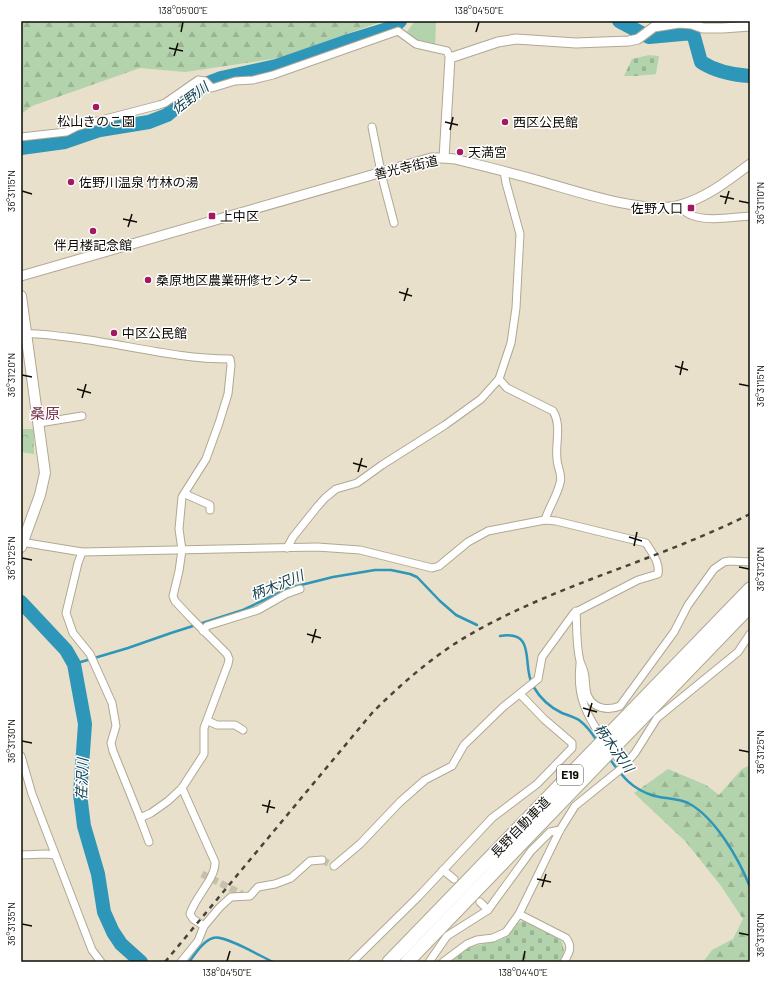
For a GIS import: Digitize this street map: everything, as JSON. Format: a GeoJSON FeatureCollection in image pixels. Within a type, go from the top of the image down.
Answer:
{"type":"FeatureCollection","features":[{"type":"Feature","properties":{"kind":"highway","name":"長野自動車道"},"geometry":{"type":"LineString","coordinates":[[389,962],[750,589]]}},
{"type":"Feature","properties":{"kind":"highway","name":"長野自動車道"},"geometry":{"type":"LineString","coordinates":[[407,962],[750,606]]}},
{"type":"Feature","properties":{"kind":"main road"},"geometry":{"type":"LineString","coordinates":[[21,296],[45,473],[40,495],[22,544]]}},
{"type":"Feature","properties":{"kind":"street"},"geometry":{"type":"LineString","coordinates":[[21,137],[66,132],[90,123],[159,106],[198,80],[205,81],[212,88],[235,81],[253,80],[273,75],[398,31],[416,44],[447,51],[450,58],[498,42],[516,39],[576,42],[629,41],[638,39],[654,27],[679,22],[692,24],[703,28],[724,25],[750,26]]}},
{"type":"Feature","properties":{"kind":"street","name":"善光寺街道"},"geometry":{"type":"LineString","coordinates":[[21,276],[431,158],[444,158],[450,58]]}},
{"type":"Feature","properties":{"kind":"street"},"geometry":{"type":"LineString","coordinates":[[372,127],[381,172],[394,223]]}},
{"type":"Feature","properties":{"kind":"street"},"geometry":{"type":"LineString","coordinates":[[444,158],[504,171],[619,202],[660,207],[678,206],[702,196],[730,179],[750,164]]}},
{"type":"Feature","properties":{"kind":"street"},"geometry":{"type":"LineString","coordinates":[[286,548],[293,537],[325,498],[336,489],[357,483],[445,425],[481,399],[499,379],[511,344],[516,308],[520,234],[504,171]]}},
{"type":"Feature","properties":{"kind":"street"},"geometry":{"type":"LineString","coordinates":[[678,206],[691,215],[702,217],[715,218],[750,216]]}},
{"type":"Feature","properties":{"kind":"street"},"geometry":{"type":"LineString","coordinates":[[27,334],[94,340],[155,351],[214,359],[230,359],[231,365],[228,394],[224,411],[206,459],[184,494],[179,530],[182,550],[173,596],[175,601],[227,654],[229,659],[208,721],[204,728],[204,754],[182,788],[168,802],[151,814],[140,818]]}},
{"type":"Feature","properties":{"kind":"street"},"geometry":{"type":"LineString","coordinates":[[499,379],[507,388],[553,411],[557,417],[557,459],[561,473],[561,482],[548,508],[545,520]]}},
{"type":"Feature","properties":{"kind":"street"},"geometry":{"type":"LineString","coordinates":[[39,424],[82,416]]}},
{"type":"Feature","properties":{"kind":"street"},"geometry":{"type":"LineString","coordinates":[[184,494],[210,505],[210,510]]}},
{"type":"Feature","properties":{"kind":"street"},"geometry":{"type":"LineString","coordinates":[[22,544],[82,552],[317,547],[360,550],[432,568],[439,566],[468,542],[488,531],[545,520],[556,521],[646,543],[659,565],[658,574],[638,580],[576,611],[542,657],[538,679],[503,707],[464,745],[452,766],[425,780],[405,798],[360,844],[334,866]]}},
{"type":"Feature","properties":{"kind":"street"},"geometry":{"type":"LineString","coordinates":[[82,552],[66,614],[73,633],[90,654],[112,703],[116,720],[116,726],[111,743],[113,751],[149,842]]}},
{"type":"Feature","properties":{"kind":"street"},"geometry":{"type":"LineString","coordinates":[[580,661],[584,672],[588,695],[592,701],[601,708],[606,709],[620,706],[674,632],[688,605],[714,569],[724,562],[750,562]]}},
{"type":"Feature","properties":{"kind":"street"},"geometry":{"type":"LineString","coordinates":[[202,630],[207,626],[258,610],[286,594],[300,590]]}},
{"type":"Feature","properties":{"kind":"street"},"geometry":{"type":"LineString","coordinates":[[576,611],[580,661],[579,682],[582,701],[597,730]]}},
{"type":"Feature","properties":{"kind":"street"},"geometry":{"type":"LineString","coordinates":[[443,962],[467,944],[477,940],[500,936],[506,932],[519,914],[560,830],[576,806],[624,765],[635,753],[657,718],[738,652],[750,634]]}},
{"type":"Feature","properties":{"kind":"street"},"geometry":{"type":"LineString","coordinates":[[352,962],[418,898],[492,818],[537,784],[572,748],[572,743],[544,719],[520,694]]}},
{"type":"Feature","properties":{"kind":"street"},"geometry":{"type":"LineString","coordinates":[[208,721],[217,725],[235,726],[243,730]]}},
{"type":"Feature","properties":{"kind":"street"},"geometry":{"type":"LineString","coordinates":[[21,756],[32,794],[55,855],[92,950],[101,962]]}},
{"type":"Feature","properties":{"kind":"street"},"geometry":{"type":"LineString","coordinates":[[617,757],[624,765]]}},
{"type":"Feature","properties":{"kind":"street"},"geometry":{"type":"LineString","coordinates":[[182,788],[215,862],[214,870],[192,907],[190,914],[193,919],[204,926]]}},
{"type":"Feature","properties":{"kind":"street"},"geometry":{"type":"LineString","coordinates":[[428,962],[447,936],[488,910],[532,852],[550,832],[560,830]]}},
{"type":"Feature","properties":{"kind":"street"},"geometry":{"type":"LineString","coordinates":[[21,855],[55,855]]}},
{"type":"Feature","properties":{"kind":"street"},"geometry":{"type":"LineString","coordinates":[[181,962],[198,941],[204,926],[220,907],[231,897],[250,896],[258,887],[275,884],[291,878],[310,861],[322,860]]}},
{"type":"Feature","properties":{"kind":"street"},"geometry":{"type":"LineString","coordinates":[[443,870],[454,879]]}},
{"type":"Feature","properties":{"kind":"street"},"geometry":{"type":"LineString","coordinates":[[242,894],[250,896]]}},
{"type":"Feature","properties":{"kind":"street"},"geometry":{"type":"LineString","coordinates":[[480,902],[488,910]]}},
{"type":"Feature","properties":{"kind":"street"},"geometry":{"type":"LineString","coordinates":[[519,914],[566,938],[570,947],[564,962]]}},
{"type":"Feature","properties":{"kind":"green space"},"geometry":{"type":"Polygon","coordinates":[[[21,21],[383,21],[279,58],[185,72],[140,68],[32,106],[21,114],[21,21]]]}},
{"type":"Feature","properties":{"kind":"green space"},"geometry":{"type":"Polygon","coordinates":[[[415,21],[436,21],[435,47],[417,42],[406,33],[415,21]]]}},
{"type":"Feature","properties":{"kind":"green space"},"geometry":{"type":"Polygon","coordinates":[[[649,55],[659,56],[656,74],[624,76],[632,59],[649,55]]]}},
{"type":"Feature","properties":{"kind":"green space"},"geometry":{"type":"Polygon","coordinates":[[[21,429],[34,429],[34,454],[21,452],[21,429]]]}},
{"type":"Feature","properties":{"kind":"green space"},"geometry":{"type":"Polygon","coordinates":[[[750,765],[750,962],[703,962],[712,950],[733,939],[743,919],[721,886],[686,842],[634,793],[668,769],[706,785],[719,795],[742,769],[750,765]]]}},
{"type":"Feature","properties":{"kind":"green space"},"geometry":{"type":"Polygon","coordinates":[[[523,921],[562,942],[564,951],[560,962],[451,962],[469,948],[498,941],[508,935],[518,923],[523,921]]]}},
{"type":"Feature","properties":{"kind":"waterway","name":"佐野川"},"geometry":{"type":"LineString","coordinates":[[21,148],[65,142],[100,130],[149,122],[167,115],[203,85],[221,78],[276,66],[394,27],[400,21]]}},
{"type":"Feature","properties":{"kind":"waterway","name":"佐野川"},"geometry":{"type":"LineString","coordinates":[[619,21],[649,37],[693,33],[701,62],[724,72],[750,76]]}},
{"type":"Feature","properties":{"kind":"waterway","name":"柄木沢川"},"geometry":{"type":"LineString","coordinates":[[74,664],[243,610],[289,588],[333,577],[375,570],[391,570],[417,577],[456,615],[477,625]]}},
{"type":"Feature","properties":{"kind":"waterway","name":"荏沢川"},"geometry":{"type":"LineString","coordinates":[[21,602],[66,650],[74,664],[85,724],[80,794],[84,826],[98,874],[104,912],[113,932],[121,944],[141,962]]}},
{"type":"Feature","properties":{"kind":"waterway","name":"柄木沢川"},"geometry":{"type":"LineString","coordinates":[[500,636],[520,638],[526,651],[528,669],[533,686],[545,702],[562,713],[579,720],[597,741]]}},
{"type":"Feature","properties":{"kind":"waterway"},"geometry":{"type":"LineString","coordinates":[[609,758],[628,782],[640,790],[655,796],[680,800],[688,803],[708,818],[717,828],[733,852],[750,887]]}},
{"type":"Feature","properties":{"kind":"waterway"},"geometry":{"type":"LineString","coordinates":[[189,962],[200,948],[213,938],[225,939],[273,962]]}},
{"type":"Feature","properties":{"kind":"tunnel"},"geometry":{"type":"LineString","coordinates":[[322,860],[334,866]]}},
{"type":"Feature","properties":{"kind":"tunnel"},"geometry":{"type":"LineString","coordinates":[[202,874],[242,894]]}},
{"type":"Feature","properties":{"kind":"railway"},"geometry":{"type":"LineString","coordinates":[[165,962],[372,713],[430,661],[469,635],[537,601],[680,545],[750,514]]}},
{"type":"Feature","properties":{"kind":"place","name":"松山きのこ園"},"geometry":{"type":"Point","coordinates":[96,107]}},
{"type":"Feature","properties":{"kind":"place","name":"西区公民館"},"geometry":{"type":"Point","coordinates":[505,122]}},
{"type":"Feature","properties":{"kind":"place","name":"天満宮"},"geometry":{"type":"Point","coordinates":[460,152]}},
{"type":"Feature","properties":{"kind":"place","name":"佐野川温泉 竹林の湯"},"geometry":{"type":"Point","coordinates":[71,182]}},
{"type":"Feature","properties":{"kind":"place","name":"佐野入口"},"geometry":{"type":"Point","coordinates":[691,208]}},
{"type":"Feature","properties":{"kind":"place","name":"上中区"},"geometry":{"type":"Point","coordinates":[212,216]}},
{"type":"Feature","properties":{"kind":"place","name":"伴月楼記念館"},"geometry":{"type":"Point","coordinates":[93,231]}},
{"type":"Feature","properties":{"kind":"place","name":"桑原地区農業研修センター"},"geometry":{"type":"Point","coordinates":[148,280]}},
{"type":"Feature","properties":{"kind":"place","name":"中区公民館"},"geometry":{"type":"Point","coordinates":[114,333]}},
{"type":"Feature","properties":{"kind":"district","name":"桑原"},"geometry":{"type":"Point","coordinates":[45,414]}}]}
